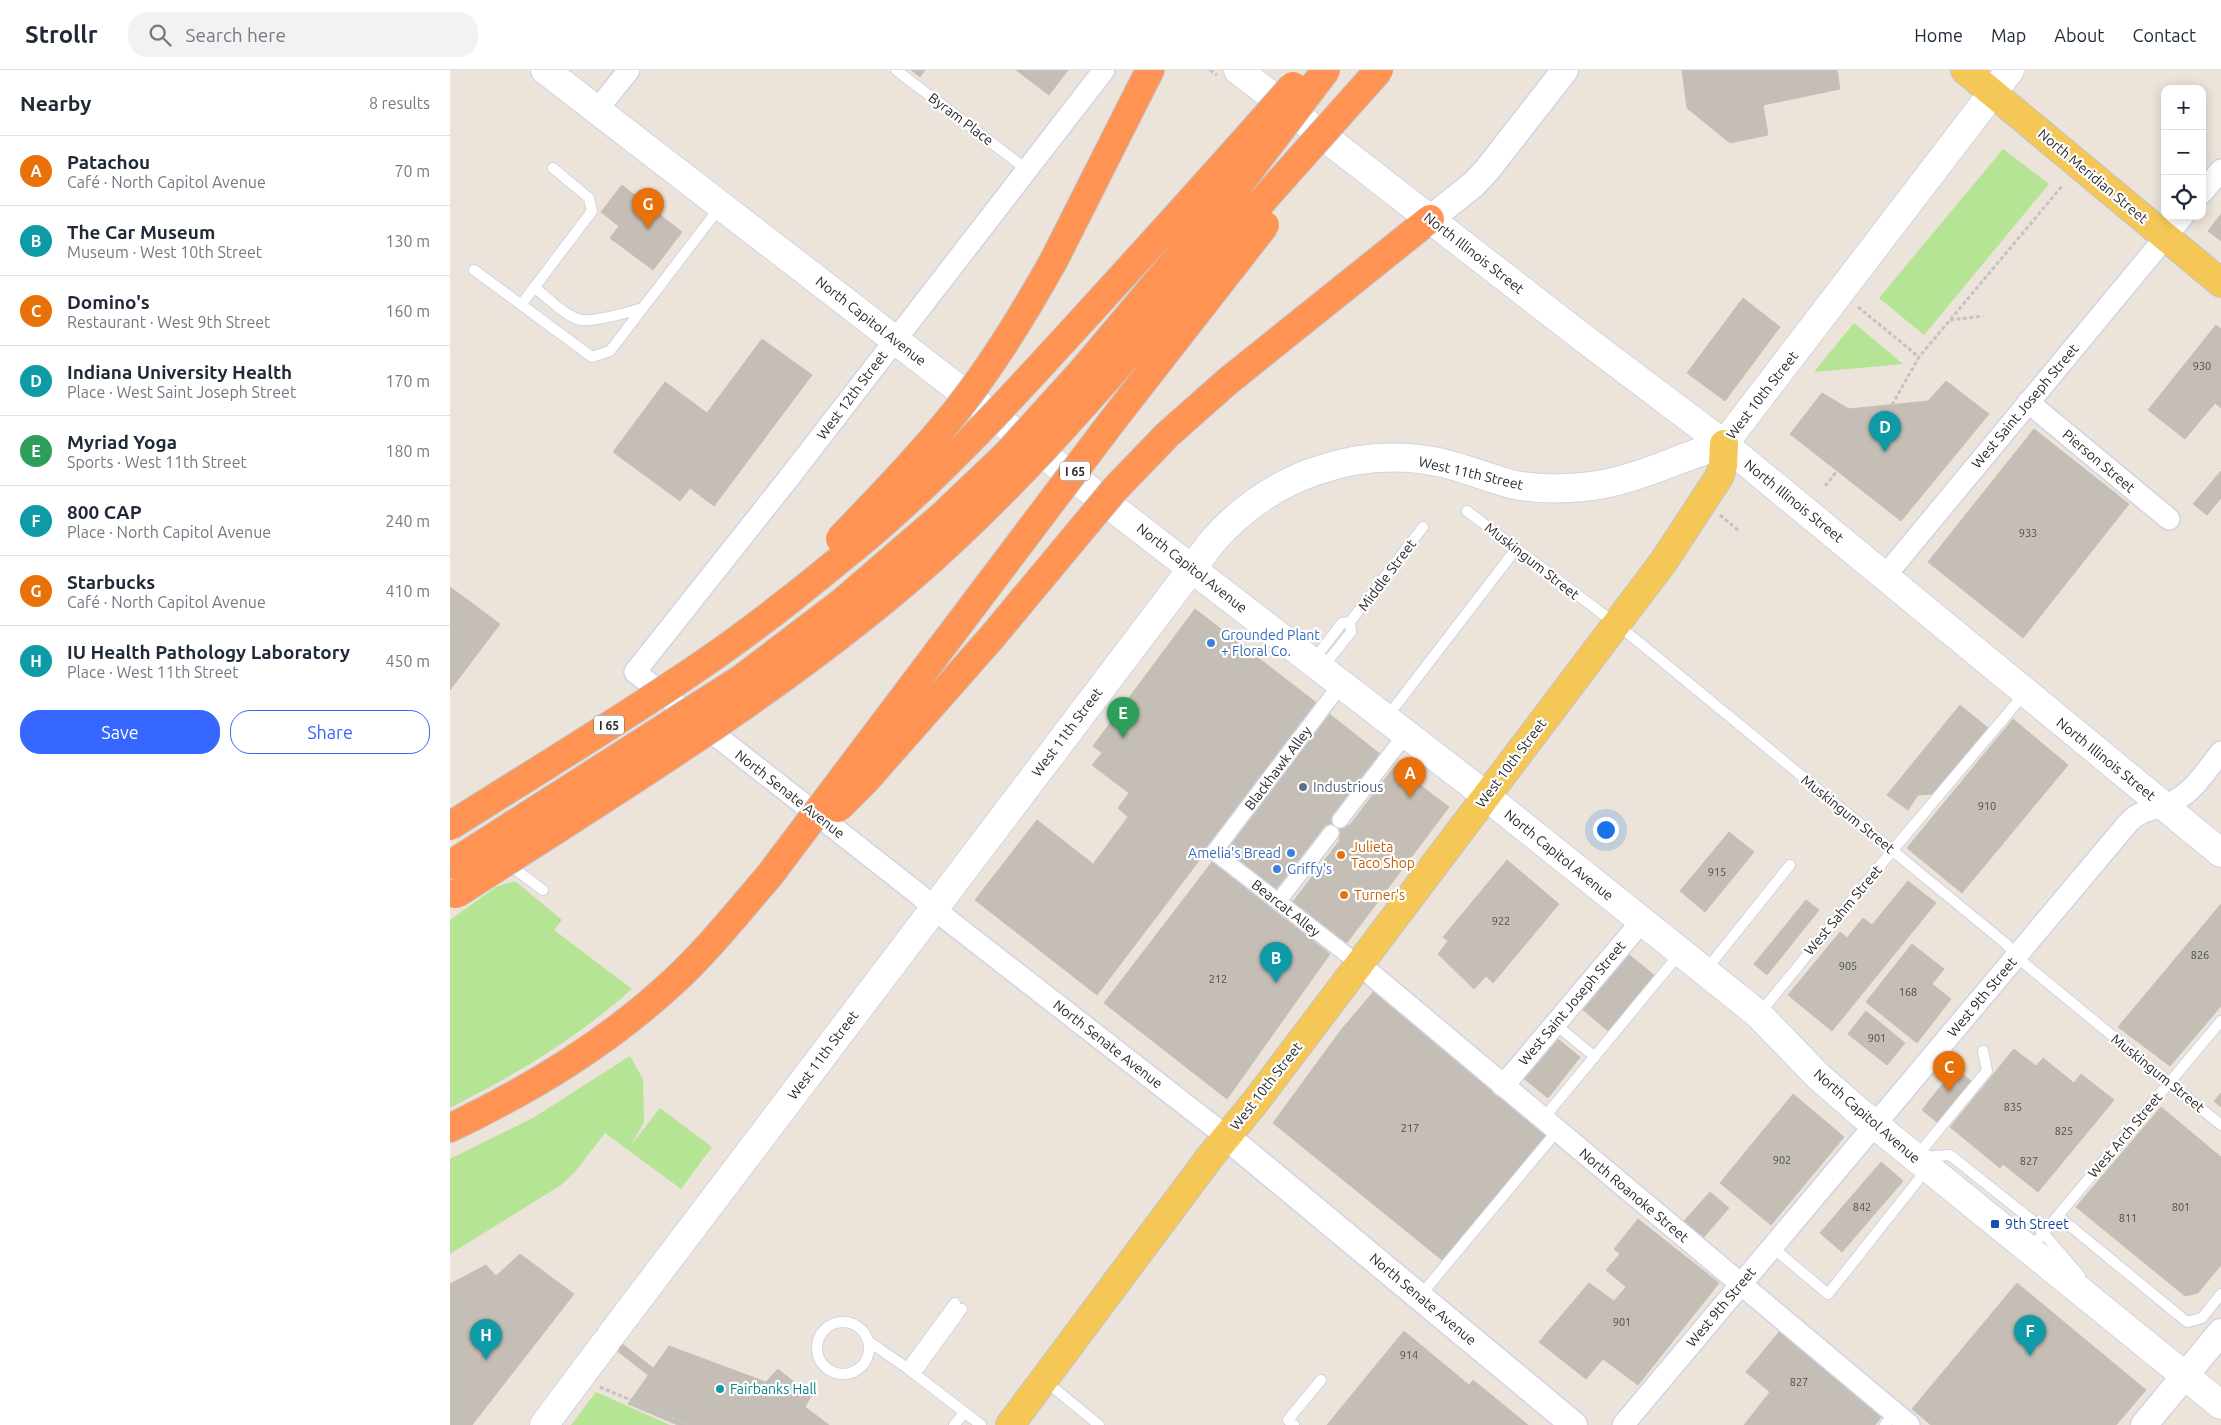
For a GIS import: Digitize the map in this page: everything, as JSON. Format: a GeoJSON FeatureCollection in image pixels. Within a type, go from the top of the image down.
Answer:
{"type":"FeatureCollection","features":[{"type":"Feature","properties":{"kind":"highway"},"geometry":{"type":"LineString","coordinates":[[764,620],[918,455],[958,409],[1012,332],[1054,260],[1150,70]]}},
{"type":"Feature","properties":{"kind":"highway","name":"I 65"},"geometry":{"type":"LineString","coordinates":[[463,832],[764,620],[867,537],[976,434],[1138,260],[1307,70]]}},
{"type":"Feature","properties":{"kind":"highway"},"geometry":{"type":"LineString","coordinates":[[450,865],[644,743],[748,674],[855,592],[949,510],[1014,447],[1084,369],[1237,187],[1326,70]]}},
{"type":"Feature","properties":{"kind":"highway"},"geometry":{"type":"LineString","coordinates":[[453,896],[734,714],[820,652],[921,568],[998,498],[1090,400],[1211,259],[1379,70]]}},
{"type":"Feature","properties":{"kind":"highway","name":"I 65"},"geometry":{"type":"LineString","coordinates":[[450,1128],[512,1097],[563,1067],[597,1044],[645,1007],[696,959],[769,876],[1154,367],[1388,70]]}},
{"type":"Feature","properties":{"kind":"highway"},"geometry":{"type":"LineString","coordinates":[[769,876],[866,780],[992,636],[1115,489],[1167,435],[1228,381],[1430,219]]}},
{"type":"Feature","properties":{"kind":"main road","name":"North Capitol Avenue"},"geometry":{"type":"LineString","coordinates":[[545,70],[1486,796],[1758,1014],[1819,1077],[1921,1163],[2036,1242],[2112,1316],[2221,1406]]}},
{"type":"Feature","properties":{"kind":"main road","name":"North Illinois Street"},"geometry":{"type":"LineString","coordinates":[[1238,70],[1724,444],[2221,853]]}},
{"type":"Feature","properties":{"kind":"main road","name":"North Meridian Street"},"geometry":{"type":"LineString","coordinates":[[1965,70],[1993,93],[2174,226],[2221,283]]}},
{"type":"Feature","properties":{"kind":"main road","name":"West 10th Street"},"geometry":{"type":"LineString","coordinates":[[1010,1425],[1210,1156],[1359,964],[1664,561],[1714,486],[1723,466],[1724,444],[2010,70]]}},
{"type":"Feature","properties":{"kind":"main road","name":"West 11th Street"},"geometry":{"type":"LineString","coordinates":[[544,1425],[934,908],[1192,568],[1226,526],[1254,503],[1291,480],[1334,465],[1384,458],[1426,460],[1459,467],[1516,485],[1584,487],[1625,479],[1724,444]]}},
{"type":"Feature","properties":{"kind":"street"},"geometry":{"type":"LineString","coordinates":[[597,110],[629,70]]}},
{"type":"Feature","properties":{"kind":"street","name":"West 12th Street"},"geometry":{"type":"LineString","coordinates":[[635,672],[776,495],[1026,168],[1104,70]]}},
{"type":"Feature","properties":{"kind":"street"},"geometry":{"type":"LineString","coordinates":[[1430,219],[1468,189],[1487,170],[1565,70]]}},
{"type":"Feature","properties":{"kind":"street"},"geometry":{"type":"LineString","coordinates":[[2206,187],[2221,170]]}},
{"type":"Feature","properties":{"kind":"street","name":"West Saint Joseph Street"},"geometry":{"type":"LineString","coordinates":[[1885,576],[2174,226]]}},
{"type":"Feature","properties":{"kind":"street","name":"Pierson Street"},"geometry":{"type":"LineString","coordinates":[[2028,402],[2169,519]]}},
{"type":"Feature","properties":{"kind":"street","name":"Blackhawk Alley"},"geometry":{"type":"LineString","coordinates":[[1214,852],[1325,671]]}},
{"type":"Feature","properties":{"kind":"street","name":"North Senate Avenue"},"geometry":{"type":"LineString","coordinates":[[635,672],[1227,1136],[1574,1425]]}},
{"type":"Feature","properties":{"kind":"street"},"geometry":{"type":"LineString","coordinates":[[1340,820],[1396,726]]}},
{"type":"Feature","properties":{"kind":"street","name":"West 9th Street"},"geometry":{"type":"LineString","coordinates":[[1623,1425],[2134,816],[2149,808],[2164,806],[2190,790],[2221,752]]}},
{"type":"Feature","properties":{"kind":"street"},"geometry":{"type":"LineString","coordinates":[[1278,902],[1331,833]]}},
{"type":"Feature","properties":{"kind":"street","name":"Bearcat Alley"},"geometry":{"type":"LineString","coordinates":[[1214,852],[1359,964]]}},
{"type":"Feature","properties":{"kind":"street","name":"West Saint Joseph Street"},"geometry":{"type":"LineString","coordinates":[[1503,1086],[1642,921]]}},
{"type":"Feature","properties":{"kind":"street","name":"North Roanoke Street"},"geometry":{"type":"LineString","coordinates":[[1359,964],[1741,1284],[1896,1421]]}},
{"type":"Feature","properties":{"kind":"street"},"geometry":{"type":"LineString","coordinates":[[2144,1425],[2221,1332]]}},
{"type":"Feature","properties":{"kind":"lane","name":"Byram Place"},"geometry":{"type":"LineString","coordinates":[[896,70],[1026,168]]}},
{"type":"Feature","properties":{"kind":"lane"},"geometry":{"type":"LineString","coordinates":[[521,304],[592,211],[589,198],[553,168]]}},
{"type":"Feature","properties":{"kind":"lane"},"geometry":{"type":"LineString","coordinates":[[474,270],[592,357],[610,351],[721,206]]}},
{"type":"Feature","properties":{"kind":"lane"},"geometry":{"type":"LineString","coordinates":[[534,287],[564,311],[582,320],[616,316],[643,308]]}},
{"type":"Feature","properties":{"kind":"lane","name":"Muskingum Street"},"geometry":{"type":"LineString","coordinates":[[1467,511],[1616,624],[2005,943],[2017,956],[2221,1125]]}},
{"type":"Feature","properties":{"kind":"lane","name":"Middle Street"},"geometry":{"type":"LineString","coordinates":[[1325,671],[1342,623],[1350,622],[1423,527]]}},
{"type":"Feature","properties":{"kind":"lane"},"geometry":{"type":"LineString","coordinates":[[1396,726],[1516,549]]}},
{"type":"Feature","properties":{"kind":"lane","name":"West Sahm Street"},"geometry":{"type":"LineString","coordinates":[[1758,1014],[1892,851],[2026,693]]}},
{"type":"Feature","properties":{"kind":"lane"},"geometry":{"type":"LineString","coordinates":[[450,821],[543,890]]}},
{"type":"Feature","properties":{"kind":"lane"},"geometry":{"type":"LineString","coordinates":[[1705,971],[1790,865]]}},
{"type":"Feature","properties":{"kind":"lane"},"geometry":{"type":"LineString","coordinates":[[1420,1297],[1550,1125],[1595,1057],[1681,952]]}},
{"type":"Feature","properties":{"kind":"lane","name":"West Arch Street"},"geometry":{"type":"LineString","coordinates":[[2036,1242],[2221,1020]]}},
{"type":"Feature","properties":{"kind":"lane"},"geometry":{"type":"LineString","coordinates":[[1555,1024],[1595,1057]]}},
{"type":"Feature","properties":{"kind":"lane"},"geometry":{"type":"LineString","coordinates":[[1772,1247],[1828,1294],[1987,1071],[1983,1051]]}},
{"type":"Feature","properties":{"kind":"lane"},"geometry":{"type":"LineString","coordinates":[[2058,1216],[2187,1322],[2202,1318],[2221,1294]]}},
{"type":"Feature","properties":{"kind":"lane"},"geometry":{"type":"LineString","coordinates":[[911,1371],[959,1306]]}},
{"type":"Feature","properties":{"kind":"lane"},"geometry":{"type":"LineString","coordinates":[[868,1342],[866,1359],[853,1371],[845,1374],[836,1372],[823,1365],[819,1357],[818,1340],[827,1327],[835,1323],[852,1324],[860,1328],[868,1342],[911,1371],[981,1425]]}},
{"type":"Feature","properties":{"kind":"lane"},"geometry":{"type":"LineString","coordinates":[[1043,1380],[1099,1425]]}},
{"type":"Feature","properties":{"kind":"lane"},"geometry":{"type":"LineString","coordinates":[[1294,1425],[1288,1420],[1321,1380]]}},
{"type":"Feature","properties":{"kind":"lane"},"geometry":{"type":"LineString","coordinates":[[954,1425],[964,1412]]}},
{"type":"Feature","properties":{"kind":"path"},"geometry":{"type":"LineString","coordinates":[[1892,405],[1919,357],[2063,185]]}},
{"type":"Feature","properties":{"kind":"path"},"geometry":{"type":"LineString","coordinates":[[1858,307],[1919,357]]}},
{"type":"Feature","properties":{"kind":"path"},"geometry":{"type":"LineString","coordinates":[[1950,320],[1984,316]]}},
{"type":"Feature","properties":{"kind":"path"},"geometry":{"type":"LineString","coordinates":[[1826,486],[1837,471]]}},
{"type":"Feature","properties":{"kind":"path"},"geometry":{"type":"LineString","coordinates":[[1716,512],[1738,532]]}},
{"type":"Feature","properties":{"kind":"path"},"geometry":{"type":"LineString","coordinates":[[595,1384],[691,1425]]}},
{"type":"Feature","properties":{"kind":"green space"},"geometry":{"type":"Polygon","coordinates":[[[2003,149],[2049,184],[1924,335],[1879,298],[2003,149]]]}},
{"type":"Feature","properties":{"kind":"green space"},"geometry":{"type":"Polygon","coordinates":[[[1854,323],[1903,364],[1814,372],[1854,323]]]}},
{"type":"Feature","properties":{"kind":"green space"},"geometry":{"type":"Polygon","coordinates":[[[515,881],[562,920],[554,930],[632,989],[590,1024],[545,1054],[522,1069],[450,1108],[450,920],[496,887],[515,881]]]}},
{"type":"Feature","properties":{"kind":"green space"},"geometry":{"type":"Polygon","coordinates":[[[630,1056],[643,1079],[644,1122],[631,1145],[660,1108],[712,1147],[681,1189],[605,1133],[574,1173],[561,1185],[450,1254],[450,1159],[533,1118],[630,1056]]]}},
{"type":"Feature","properties":{"kind":"green space"},"geometry":{"type":"Polygon","coordinates":[[[596,1392],[670,1425],[571,1425],[596,1392]]]}},
{"type":"Feature","properties":{"kind":"building"},"geometry":{"type":"Polygon","coordinates":[[[911,70],[925,70],[920,77],[911,70]]]}},
{"type":"Feature","properties":{"kind":"building"},"geometry":{"type":"Polygon","coordinates":[[[1016,70],[1068,70],[1049,95],[1016,70]]]}},
{"type":"Feature","properties":{"kind":"building"},"geometry":{"type":"Polygon","coordinates":[[[1682,70],[1837,70],[1840,89],[1763,105],[1768,135],[1730,143],[1687,108],[1682,70]]]}},
{"type":"Feature","properties":{"kind":"building"},"geometry":{"type":"Polygon","coordinates":[[[622,185],[682,232],[653,270],[610,238],[619,226],[601,212],[622,185]]]}},
{"type":"Feature","properties":{"kind":"building"},"geometry":{"type":"Polygon","coordinates":[[[2221,214],[2221,241],[2208,231],[2221,214]]]}},
{"type":"Feature","properties":{"kind":"building"},"geometry":{"type":"Polygon","coordinates":[[[1743,298],[1780,327],[1725,401],[1687,373],[1743,298]]]}},
{"type":"Feature","properties":{"kind":"building"},"geometry":{"type":"Polygon","coordinates":[[[2216,325],[2221,329],[2221,408],[2215,403],[2185,439],[2148,410],[2216,325]]]}},
{"type":"Feature","properties":{"kind":"building"},"geometry":{"type":"Polygon","coordinates":[[[762,339],[812,375],[714,506],[690,488],[680,501],[613,452],[665,382],[707,413],[762,339]]]}},
{"type":"Feature","properties":{"kind":"building"},"geometry":{"type":"Polygon","coordinates":[[[1946,381],[1989,414],[1901,521],[1790,434],[1822,393],[1849,409],[1928,401],[1946,381]]]}},
{"type":"Feature","properties":{"kind":"building"},"geometry":{"type":"Polygon","coordinates":[[[2034,429],[2129,504],[2023,638],[1928,562],[2034,429]]]}},
{"type":"Feature","properties":{"kind":"building"},"geometry":{"type":"Polygon","coordinates":[[[2221,471],[2221,498],[2207,515],[2193,504],[2221,471]]]}},
{"type":"Feature","properties":{"kind":"building"},"geometry":{"type":"Polygon","coordinates":[[[450,587],[500,624],[450,690],[450,587]]]}},
{"type":"Feature","properties":{"kind":"building"},"geometry":{"type":"Polygon","coordinates":[[[1195,609],[1318,704],[1097,995],[975,900],[1037,820],[1093,864],[1128,817],[1118,808],[1129,793],[1092,765],[1102,753],[1093,746],[1195,609]]]}},
{"type":"Feature","properties":{"kind":"building"},"geometry":{"type":"Polygon","coordinates":[[[1960,705],[1988,728],[1933,794],[1918,795],[1908,810],[1887,795],[1960,705]]]}},
{"type":"Feature","properties":{"kind":"building"},"geometry":{"type":"Polygon","coordinates":[[[1327,712],[1380,754],[1334,815],[1349,826],[1395,766],[1449,807],[1346,944],[1292,903],[1340,840],[1324,827],[1275,890],[1222,849],[1327,712]]]}},
{"type":"Feature","properties":{"kind":"building"},"geometry":{"type":"Polygon","coordinates":[[[2013,719],[2068,765],[1962,893],[1907,848],[2013,719]]]}},
{"type":"Feature","properties":{"kind":"building"},"geometry":{"type":"Polygon","coordinates":[[[1729,832],[1754,852],[1705,912],[1680,891],[1729,832]]]}},
{"type":"Feature","properties":{"kind":"building"},"geometry":{"type":"Polygon","coordinates":[[[1507,860],[1559,904],[1493,983],[1486,976],[1474,989],[1438,954],[1448,941],[1443,937],[1507,860]]]}},
{"type":"Feature","properties":{"kind":"building"},"geometry":{"type":"Polygon","coordinates":[[[1212,862],[1330,954],[1227,1099],[1104,1003],[1212,862]]]}},
{"type":"Feature","properties":{"kind":"building"},"geometry":{"type":"Polygon","coordinates":[[[1908,881],[1936,903],[1832,1031],[1788,995],[1840,932],[1847,938],[1863,918],[1872,925],[1908,881]]]}},
{"type":"Feature","properties":{"kind":"building"},"geometry":{"type":"Polygon","coordinates":[[[1806,900],[1819,910],[1767,975],[1754,964],[1806,900]]]}},
{"type":"Feature","properties":{"kind":"building"},"geometry":{"type":"Polygon","coordinates":[[[2221,904],[2221,1006],[2170,1066],[2118,1027],[2221,904]]]}},
{"type":"Feature","properties":{"kind":"building"},"geometry":{"type":"Polygon","coordinates":[[[1912,944],[1944,969],[1932,984],[1951,999],[1917,1043],[1866,1002],[1912,944]]]}},
{"type":"Feature","properties":{"kind":"building"},"geometry":{"type":"Polygon","coordinates":[[[1627,953],[1654,975],[1608,1031],[1581,1008],[1627,953]]]}},
{"type":"Feature","properties":{"kind":"building"},"geometry":{"type":"Polygon","coordinates":[[[1374,991],[1548,1133],[1442,1260],[1273,1123],[1341,1030],[1374,991]]]}},
{"type":"Feature","properties":{"kind":"building"},"geometry":{"type":"Polygon","coordinates":[[[1866,1011],[1905,1043],[1887,1065],[1848,1034],[1866,1011]]]}},
{"type":"Feature","properties":{"kind":"building"},"geometry":{"type":"Polygon","coordinates":[[[1554,1036],[1580,1057],[1548,1098],[1522,1077],[1554,1036]]]}},
{"type":"Feature","properties":{"kind":"building"},"geometry":{"type":"Polygon","coordinates":[[[2014,1049],[2036,1066],[2043,1058],[2074,1083],[2081,1074],[2114,1100],[2038,1192],[2003,1164],[2000,1168],[1950,1127],[2014,1049]]]}},
{"type":"Feature","properties":{"kind":"building"},"geometry":{"type":"Polygon","coordinates":[[[1955,1068],[1971,1081],[1938,1123],[1922,1110],[1955,1068]]]}},
{"type":"Feature","properties":{"kind":"building"},"geometry":{"type":"Polygon","coordinates":[[[2221,1093],[2221,1107],[2214,1101],[2221,1093]]]}},
{"type":"Feature","properties":{"kind":"building"},"geometry":{"type":"Polygon","coordinates":[[[1793,1094],[1844,1137],[1771,1225],[1720,1183],[1793,1094]]]}},
{"type":"Feature","properties":{"kind":"building"},"geometry":{"type":"Polygon","coordinates":[[[2161,1107],[2221,1157],[2221,1265],[2198,1293],[2185,1296],[2076,1207],[2161,1107]]]}},
{"type":"Feature","properties":{"kind":"building"},"geometry":{"type":"Polygon","coordinates":[[[1881,1162],[1903,1181],[1842,1252],[1820,1233],[1881,1162]]]}},
{"type":"Feature","properties":{"kind":"building"},"geometry":{"type":"Polygon","coordinates":[[[1710,1192],[1729,1208],[1703,1238],[1684,1221],[1710,1192]]]}},
{"type":"Feature","properties":{"kind":"building"},"geometry":{"type":"Polygon","coordinates":[[[1638,1219],[1719,1283],[1638,1385],[1603,1359],[1586,1379],[1539,1342],[1589,1283],[1614,1301],[1626,1287],[1606,1270],[1620,1254],[1614,1249],[1638,1219]]]}},
{"type":"Feature","properties":{"kind":"building"},"geometry":{"type":"Polygon","coordinates":[[[520,1254],[574,1294],[472,1425],[450,1425],[450,1284],[486,1265],[496,1276],[520,1254]]]}},
{"type":"Feature","properties":{"kind":"building"},"geometry":{"type":"Polygon","coordinates":[[[2017,1283],[2146,1390],[2116,1425],[1931,1425],[1912,1409],[2017,1283]]]}},
{"type":"Feature","properties":{"kind":"building"},"geometry":{"type":"Polygon","coordinates":[[[602,1328],[653,1368],[648,1375],[606,1342],[602,1328]]]}},
{"type":"Feature","properties":{"kind":"building"},"geometry":{"type":"Polygon","coordinates":[[[1404,1331],[1469,1385],[1473,1380],[1528,1425],[1327,1425],[1404,1331]]]}},
{"type":"Feature","properties":{"kind":"building"},"geometry":{"type":"Polygon","coordinates":[[[1779,1332],[1882,1416],[1875,1425],[1744,1425],[1770,1392],[1746,1372],[1779,1332]]]}},
{"type":"Feature","properties":{"kind":"building","name":"Fairbanks Hall"},"geometry":{"type":"Polygon","coordinates":[[[669,1346],[766,1382],[778,1369],[811,1396],[805,1407],[829,1425],[678,1425],[628,1404],[669,1346]]]}},
{"type":"Feature","properties":{"kind":"place","name":"Starbucks"},"geometry":{"type":"Point","coordinates":[648,229]}},
{"type":"Feature","properties":{"kind":"place","name":"Indiana University Health"},"geometry":{"type":"Point","coordinates":[1885,452]}},
{"type":"Feature","properties":{"kind":"place","name":"Grounded Plant + Floral Co."},"geometry":{"type":"Point","coordinates":[1211,643]}},
{"type":"Feature","properties":{"kind":"place","name":"Myriad Yoga"},"geometry":{"type":"Point","coordinates":[1123,738]}},
{"type":"Feature","properties":{"kind":"place","name":"Industrious"},"geometry":{"type":"Point","coordinates":[1303,787]}},
{"type":"Feature","properties":{"kind":"place","name":"Patachou"},"geometry":{"type":"Point","coordinates":[1410,798]}},
{"type":"Feature","properties":{"kind":"place","name":"Amelia's Bread"},"geometry":{"type":"Point","coordinates":[1291,853]}},
{"type":"Feature","properties":{"kind":"place","name":"Julieta Taco Shop"},"geometry":{"type":"Point","coordinates":[1341,855]}},
{"type":"Feature","properties":{"kind":"place","name":"Griffy's"},"geometry":{"type":"Point","coordinates":[1277,869]}},
{"type":"Feature","properties":{"kind":"place","name":"Turner's"},"geometry":{"type":"Point","coordinates":[1344,895]}},
{"type":"Feature","properties":{"kind":"place","name":"The Car Museum"},"geometry":{"type":"Point","coordinates":[1276,983]}},
{"type":"Feature","properties":{"kind":"place","name":"Domino's"},"geometry":{"type":"Point","coordinates":[1949,1092]}},
{"type":"Feature","properties":{"kind":"place","name":"9th Street"},"geometry":{"type":"Point","coordinates":[1995,1224]}},
{"type":"Feature","properties":{"kind":"place","name":"800 CAP"},"geometry":{"type":"Point","coordinates":[2030,1356]}},
{"type":"Feature","properties":{"kind":"place","name":"IU Health Pathology Laboratory"},"geometry":{"type":"Point","coordinates":[486,1360]}},
{"type":"Feature","properties":{"kind":"place","name":"Fairbanks Hall"},"geometry":{"type":"Point","coordinates":[720,1389]}}]}
